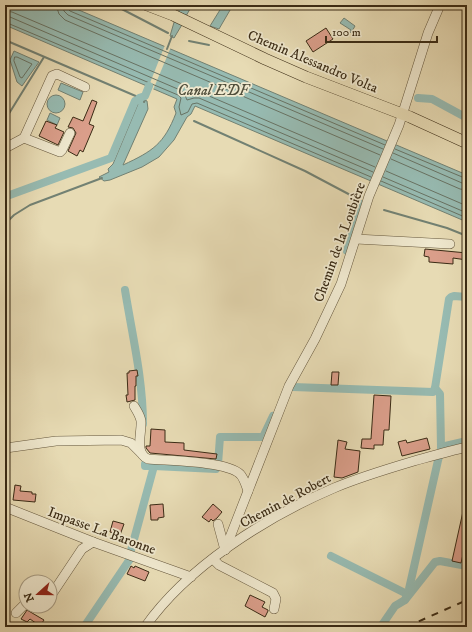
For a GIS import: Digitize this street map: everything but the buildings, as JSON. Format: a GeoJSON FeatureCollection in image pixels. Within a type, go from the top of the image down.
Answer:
{"type":"FeatureCollection","features":[{"type":"Feature","properties":{"kind":"main road","name":"Chemin Alessandro Volta"},"geometry":{"type":"LineString","coordinates":[[147,5],[173,15],[306,77],[403,114],[467,143]]}},
{"type":"Feature","properties":{"kind":"street","name":"Chemin de la Loubière"},"geometry":{"type":"LineString","coordinates":[[224,550],[289,386],[315,340],[346,271],[369,196],[399,125],[428,33],[440,5]]}},
{"type":"Feature","properties":{"kind":"street"},"geometry":{"type":"LineString","coordinates":[[6,148],[24,138],[52,76],[57,74],[85,87]]}},
{"type":"Feature","properties":{"kind":"street"},"geometry":{"type":"LineString","coordinates":[[24,138],[60,152],[70,133]]}},
{"type":"Feature","properties":{"kind":"street"},"geometry":{"type":"LineString","coordinates":[[356,239],[450,244]]}},
{"type":"Feature","properties":{"kind":"street"},"geometry":{"type":"LineString","coordinates":[[134,406],[141,419],[140,446],[143,456]]}},
{"type":"Feature","properties":{"kind":"street"},"geometry":{"type":"LineString","coordinates":[[6,448],[56,441],[121,440],[131,443],[143,456],[148,459],[216,465],[229,468],[242,477],[248,491]]}},
{"type":"Feature","properties":{"kind":"street","name":"Chemin de Robert"},"geometry":{"type":"LineString","coordinates":[[149,626],[174,592],[191,577],[224,550],[274,518],[334,488],[374,473],[467,447]]}},
{"type":"Feature","properties":{"kind":"street","name":"Impasse La Baronne"},"geometry":{"type":"LineString","coordinates":[[5,507],[92,542],[191,577]]}},
{"type":"Feature","properties":{"kind":"street"},"geometry":{"type":"LineString","coordinates":[[218,524],[224,550]]}},
{"type":"Feature","properties":{"kind":"street"},"geometry":{"type":"LineString","coordinates":[[58,584],[82,549],[92,542]]}},
{"type":"Feature","properties":{"kind":"street"},"geometry":{"type":"LineString","coordinates":[[213,559],[219,565],[273,593],[276,599],[274,609]]}},
{"type":"Feature","properties":{"kind":"water","name":"Canal EDF"},"geometry":{"type":"Polygon","coordinates":[[[5,5],[67,5],[467,175],[467,222],[195,106],[174,140],[159,157],[142,167],[104,181],[99,177],[109,172],[108,169],[113,164],[138,104],[143,99],[147,101],[148,109],[123,165],[150,151],[162,139],[172,124],[176,113],[174,107],[177,99],[5,25],[5,5]]]}},
{"type":"Feature","properties":{"kind":"water"},"geometry":{"type":"Polygon","coordinates":[[[182,5],[195,5],[190,9],[186,16],[178,12],[182,5]]]}},
{"type":"Feature","properties":{"kind":"water"},"geometry":{"type":"Polygon","coordinates":[[[223,5],[233,5],[219,29],[210,26],[223,5]]]}},
{"type":"Feature","properties":{"kind":"water"},"geometry":{"type":"Polygon","coordinates":[[[344,18],[355,26],[351,33],[351,30],[340,23],[344,18]]]}},
{"type":"Feature","properties":{"kind":"water"},"geometry":{"type":"Polygon","coordinates":[[[175,19],[183,23],[174,38],[170,36],[175,19]]]}},
{"type":"Feature","properties":{"kind":"water"},"geometry":{"type":"Polygon","coordinates":[[[14,51],[39,62],[22,86],[17,82],[10,60],[14,51]]]}},
{"type":"Feature","properties":{"kind":"water"},"geometry":{"type":"Polygon","coordinates":[[[61,83],[83,92],[80,100],[58,90],[61,83]]]}},
{"type":"Feature","properties":{"kind":"water"},"geometry":{"type":"Polygon","coordinates":[[[56,95],[62,98],[65,104],[62,110],[56,113],[50,110],[47,104],[50,98],[56,95]]]}},
{"type":"Feature","properties":{"kind":"water"},"geometry":{"type":"Polygon","coordinates":[[[50,113],[60,118],[57,125],[47,120],[50,113]]]}},
{"type":"Feature","properties":{"kind":"pier"},"geometry":{"type":"Polygon","coordinates":[[[165,45],[171,47],[153,90],[148,88],[165,45]]]}},
{"type":"Feature","properties":{"kind":"waterway"},"geometry":{"type":"LineString","coordinates":[[114,5],[168,33]]}},
{"type":"Feature","properties":{"kind":"waterway"},"geometry":{"type":"LineString","coordinates":[[167,49],[172,36]]}},
{"type":"Feature","properties":{"kind":"waterway"},"geometry":{"type":"LineString","coordinates":[[5,40],[138,97]]}},
{"type":"Feature","properties":{"kind":"waterway"},"geometry":{"type":"LineString","coordinates":[[189,41],[209,45]]}},
{"type":"Feature","properties":{"kind":"waterway"},"geometry":{"type":"LineString","coordinates":[[5,120],[44,57]]}},
{"type":"Feature","properties":{"kind":"waterway"},"geometry":{"type":"LineString","coordinates":[[5,199],[7,196],[111,158],[135,101],[145,96],[149,86]]}},
{"type":"Feature","properties":{"kind":"waterway"},"geometry":{"type":"LineString","coordinates":[[144,102],[151,86]]}},
{"type":"Feature","properties":{"kind":"waterway"},"geometry":{"type":"LineString","coordinates":[[418,98],[432,99],[467,118]]}},
{"type":"Feature","properties":{"kind":"waterway"},"geometry":{"type":"LineString","coordinates":[[194,121],[305,171],[356,198]]}},
{"type":"Feature","properties":{"kind":"waterway"},"geometry":{"type":"LineString","coordinates":[[5,224],[14,215],[30,205],[102,178]]}},
{"type":"Feature","properties":{"kind":"waterway"},"geometry":{"type":"LineString","coordinates":[[347,251],[361,204]]}},
{"type":"Feature","properties":{"kind":"waterway"},"geometry":{"type":"LineString","coordinates":[[384,210],[447,228],[467,236]]}},
{"type":"Feature","properties":{"kind":"waterway"},"geometry":{"type":"LineString","coordinates":[[125,290],[137,357],[143,407],[143,424]]}},
{"type":"Feature","properties":{"kind":"waterway"},"geometry":{"type":"LineString","coordinates":[[441,447],[440,394],[435,388],[449,299],[454,296],[467,297]]}},
{"type":"Feature","properties":{"kind":"waterway"},"geometry":{"type":"LineString","coordinates":[[293,387],[433,392],[435,388]]}},
{"type":"Feature","properties":{"kind":"waterway"},"geometry":{"type":"LineString","coordinates":[[218,464],[220,437],[263,437],[273,416]]}},
{"type":"Feature","properties":{"kind":"waterway"},"geometry":{"type":"LineString","coordinates":[[441,447],[467,441]]}},
{"type":"Feature","properties":{"kind":"waterway"},"geometry":{"type":"LineString","coordinates":[[405,600],[409,589],[439,456]]}},
{"type":"Feature","properties":{"kind":"waterway"},"geometry":{"type":"LineString","coordinates":[[130,554],[154,466],[145,466],[145,464]]}},
{"type":"Feature","properties":{"kind":"waterway"},"geometry":{"type":"LineString","coordinates":[[154,466],[216,469]]}},
{"type":"Feature","properties":{"kind":"waterway"},"geometry":{"type":"LineString","coordinates":[[331,556],[407,594]]}},
{"type":"Feature","properties":{"kind":"waterway"},"geometry":{"type":"LineString","coordinates":[[84,627],[130,559]]}},
{"type":"Feature","properties":{"kind":"waterway"},"geometry":{"type":"LineString","coordinates":[[377,627],[382,625],[395,606],[405,600],[435,562],[440,561],[467,566]]}},
{"type":"Feature","properties":{"kind":"railway"},"geometry":{"type":"LineString","coordinates":[[406,627],[467,600]]}}]}
